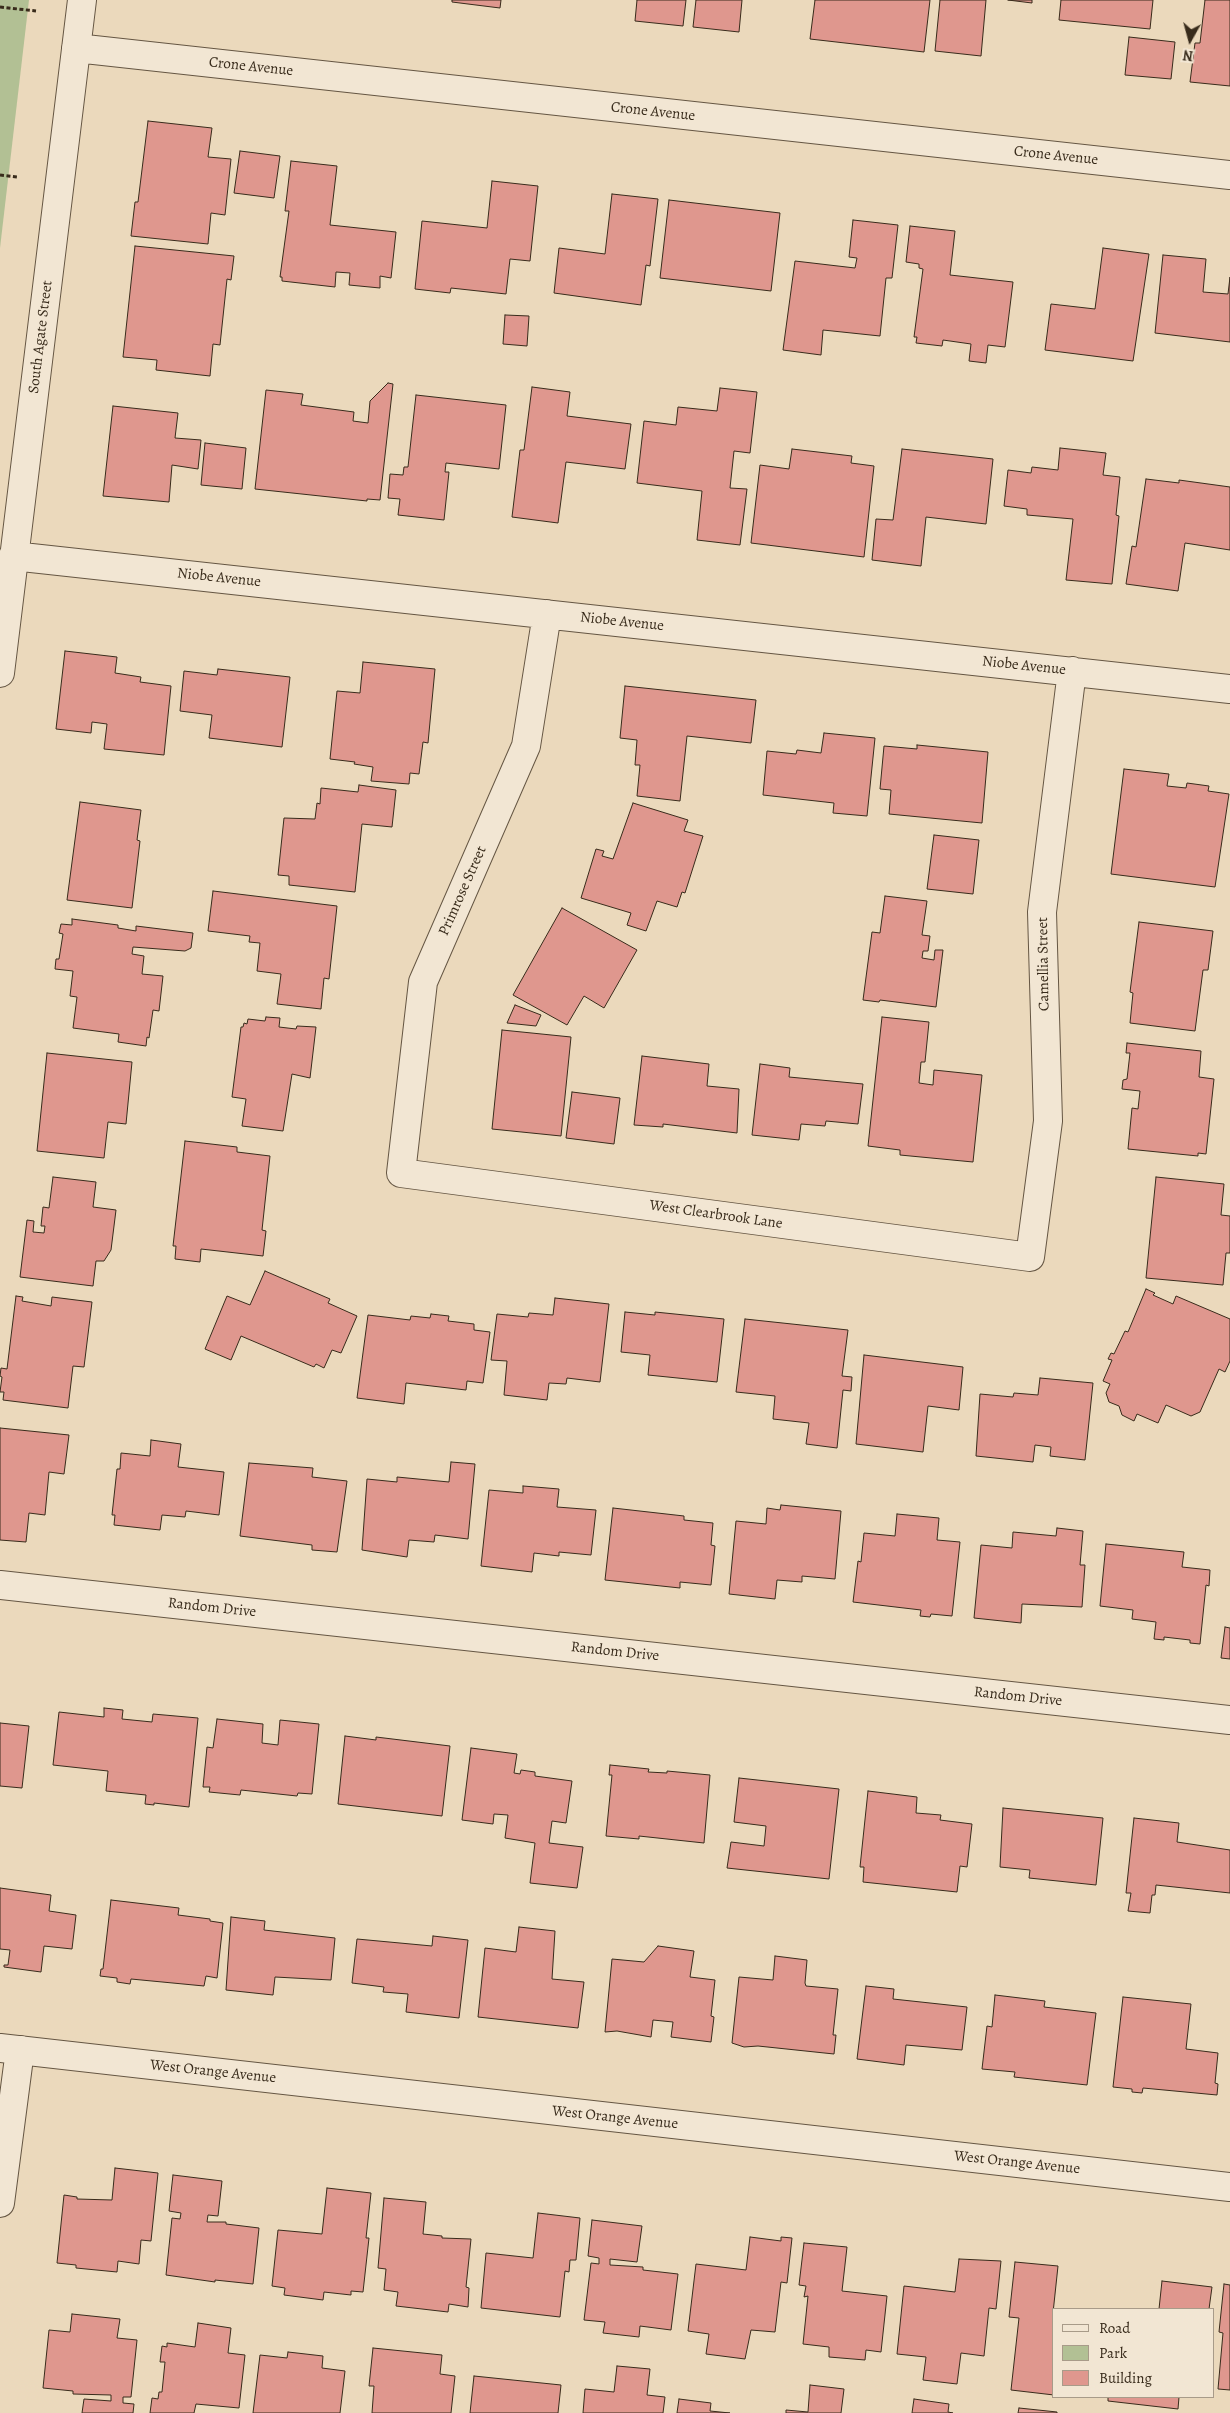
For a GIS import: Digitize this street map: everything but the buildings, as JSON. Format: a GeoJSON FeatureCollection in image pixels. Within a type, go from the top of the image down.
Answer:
{"type":"FeatureCollection","features":[{"type":"Feature","properties":{"kind":"street","name":"South Agate Street"},"geometry":{"type":"LineString","coordinates":[[0,673],[82,0]]}},
{"type":"Feature","properties":{"kind":"street","name":"Crone Avenue"},"geometry":{"type":"LineString","coordinates":[[76,48],[1230,175]]}},
{"type":"Feature","properties":{"kind":"street","name":"Niobe Avenue"},"geometry":{"type":"LineString","coordinates":[[13,556],[1230,689]]}},
{"type":"Feature","properties":{"kind":"street","name":"Primrose Street"},"geometry":{"type":"LineString","coordinates":[[401,1172],[423,982],[526,746],[547,614]]}},
{"type":"Feature","properties":{"kind":"street","name":"Camellia Street"},"geometry":{"type":"LineString","coordinates":[[1030,1257],[1048,1121],[1042,912],[1072,671]]}},
{"type":"Feature","properties":{"kind":"street","name":"West Clearbrook Lane"},"geometry":{"type":"LineString","coordinates":[[401,1172],[1030,1257]]}},
{"type":"Feature","properties":{"kind":"street","name":"Random Drive"},"geometry":{"type":"LineString","coordinates":[[0,1585],[1230,1720]]}},
{"type":"Feature","properties":{"kind":"street","name":"West Orange Avenue"},"geometry":{"type":"LineString","coordinates":[[10,2049],[1230,2187]]}},
{"type":"Feature","properties":{"kind":"street"},"geometry":{"type":"LineString","coordinates":[[0,2203],[10,2049]]}},
{"type":"Feature","properties":{"kind":"path"},"geometry":{"type":"LineString","coordinates":[[0,7],[36,11]]}},
{"type":"Feature","properties":{"kind":"path"},"geometry":{"type":"LineString","coordinates":[[0,175],[17,177]]}},
{"type":"Feature","properties":{"kind":"green space"},"geometry":{"type":"Polygon","coordinates":[[[0,0],[29,0],[0,248],[0,0]]]}}]}
